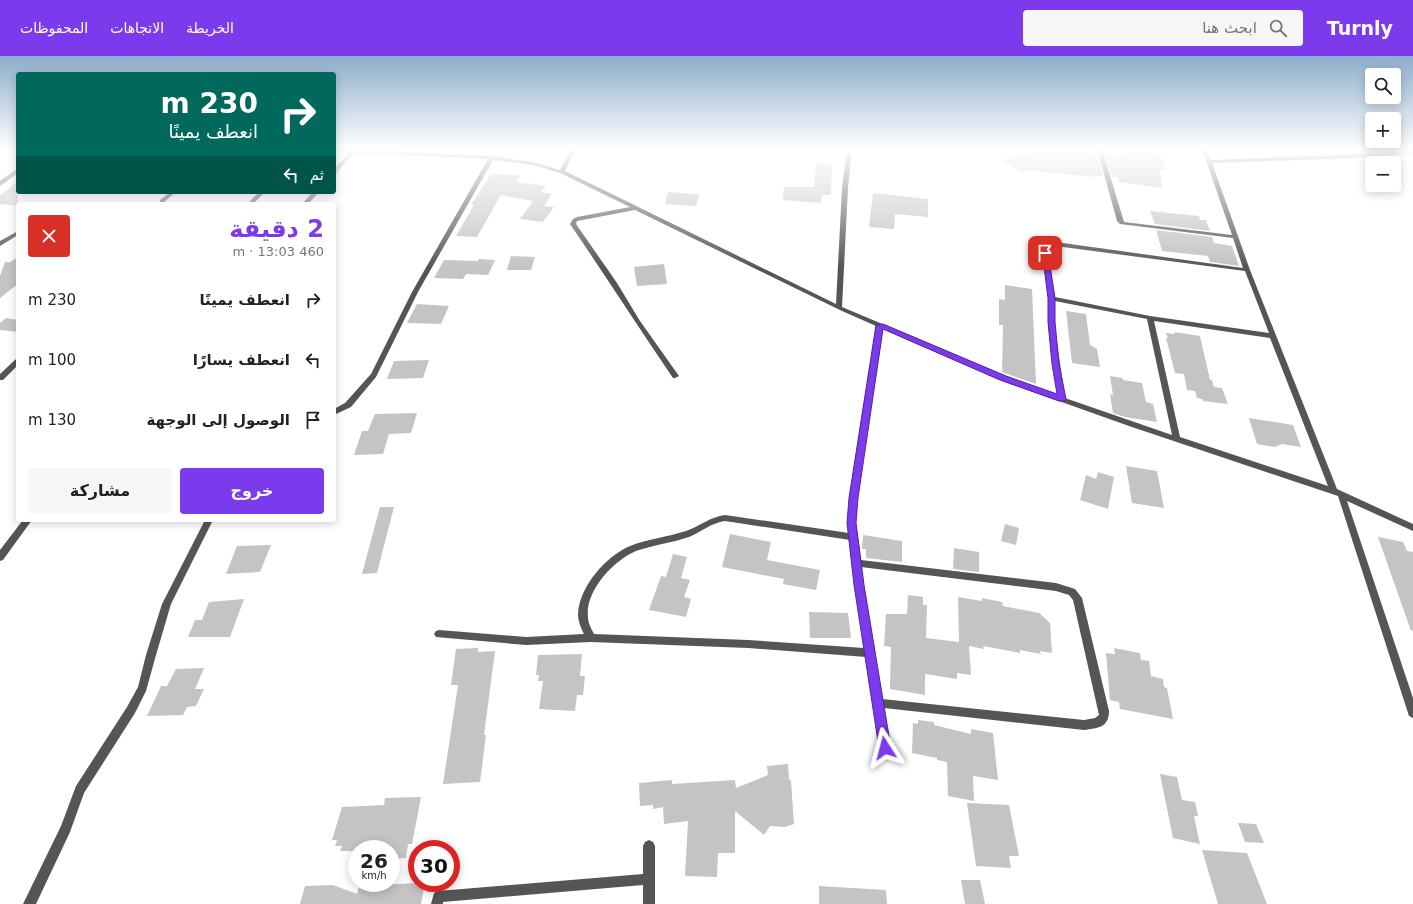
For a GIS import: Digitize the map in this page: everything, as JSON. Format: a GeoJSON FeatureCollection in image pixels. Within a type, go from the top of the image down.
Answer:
{"type":"FeatureCollection","features":[{"type":"Feature","properties":{"kind":"street"},"geometry":{"type":"LineString","coordinates":[[336,411],[348,405],[374,375],[415,292],[473,189]]}},
{"type":"Feature","properties":{"kind":"street"},"geometry":{"type":"LineString","coordinates":[[596,189],[839,307],[1003,378],[1337,493],[1413,528]]}},
{"type":"Feature","properties":{"kind":"street"},"geometry":{"type":"LineString","coordinates":[[839,307],[845,189]]}},
{"type":"Feature","properties":{"kind":"street"},"geometry":{"type":"LineString","coordinates":[[1111,189],[1120,221],[1122,223],[1235,237]]}},
{"type":"Feature","properties":{"kind":"street"},"geometry":{"type":"LineString","coordinates":[[1218,189],[1247,270],[1337,493],[1413,713]]}},
{"type":"Feature","properties":{"kind":"street"},"geometry":{"type":"LineString","coordinates":[[162,202],[172,194]]}},
{"type":"Feature","properties":{"kind":"street"},"geometry":{"type":"LineString","coordinates":[[252,202],[260,194]]}},
{"type":"Feature","properties":{"kind":"street"},"geometry":{"type":"LineString","coordinates":[[307,202],[314,194]]}},
{"type":"Feature","properties":{"kind":"street"},"geometry":{"type":"LineString","coordinates":[[636,208],[580,218],[575,220],[573,224],[614,283],[636,321],[675,376]]}},
{"type":"Feature","properties":{"kind":"street"},"geometry":{"type":"LineString","coordinates":[[0,244],[16,234]]}},
{"type":"Feature","properties":{"kind":"street"},"geometry":{"type":"LineString","coordinates":[[1062,399],[1051,322],[1052,298],[1045,247],[1052,245],[1247,270]]}},
{"type":"Feature","properties":{"kind":"street"},"geometry":{"type":"LineString","coordinates":[[1052,298],[1150,318],[1273,336]]}},
{"type":"Feature","properties":{"kind":"street"},"geometry":{"type":"LineString","coordinates":[[1150,318],[1177,439]]}},
{"type":"Feature","properties":{"kind":"street"},"geometry":{"type":"LineString","coordinates":[[880,325],[853,498],[852,523],[856,563],[885,748]]}},
{"type":"Feature","properties":{"kind":"street"},"geometry":{"type":"LineString","coordinates":[[0,378],[16,363]]}},
{"type":"Feature","properties":{"kind":"street"},"geometry":{"type":"LineString","coordinates":[[591,638],[582,614],[584,605],[595,582],[600,573],[614,560],[636,548],[695,532],[715,518],[725,518],[854,537]]}},
{"type":"Feature","properties":{"kind":"street"},"geometry":{"type":"LineString","coordinates":[[0,557],[26,522]]}},
{"type":"Feature","properties":{"kind":"street"},"geometry":{"type":"LineString","coordinates":[[28,904],[36,892],[66,828],[80,790],[131,710],[143,688],[151,655],[167,604],[207,522]]}},
{"type":"Feature","properties":{"kind":"street"},"geometry":{"type":"LineString","coordinates":[[856,563],[1056,586],[1072,592],[1077,598],[1104,711],[1104,718],[1098,723],[1084,725],[878,703]]}},
{"type":"Feature","properties":{"kind":"street"},"geometry":{"type":"LineString","coordinates":[[439,634],[526,641],[591,638],[748,644],[870,653]]}},
{"type":"Feature","properties":{"kind":"street"},"geometry":{"type":"LineString","coordinates":[[649,846],[649,904]]}},
{"type":"Feature","properties":{"kind":"street"},"geometry":{"type":"LineString","coordinates":[[437,904],[438,897],[649,879]]}},
{"type":"Feature","properties":{"kind":"building"},"geometry":{"type":"Polygon","coordinates":[[[9,189],[16,189],[18,202],[16,202],[16,206],[0,204],[0,195],[9,189]]]}},
{"type":"Feature","properties":{"kind":"building"},"geometry":{"type":"Polygon","coordinates":[[[482,189],[544,189],[541,192],[552,194],[544,206],[554,207],[543,222],[520,219],[534,200],[532,201],[501,195],[477,237],[456,236],[474,205],[471,205],[482,189]]]}},
{"type":"Feature","properties":{"kind":"building"},"geometry":{"type":"Polygon","coordinates":[[[784,189],[831,189],[831,195],[822,195],[821,203],[783,200],[784,189]]]}},
{"type":"Feature","properties":{"kind":"building"},"geometry":{"type":"Polygon","coordinates":[[[668,192],[699,194],[696,206],[665,204],[668,192]]]}},
{"type":"Feature","properties":{"kind":"building"},"geometry":{"type":"Polygon","coordinates":[[[873,193],[928,199],[928,217],[895,214],[894,229],[869,227],[873,193]]]}},
{"type":"Feature","properties":{"kind":"building"},"geometry":{"type":"Polygon","coordinates":[[[1150,211],[1199,216],[1200,220],[1206,220],[1210,231],[1155,224],[1150,211]]]}},
{"type":"Feature","properties":{"kind":"building"},"geometry":{"type":"Polygon","coordinates":[[[1156,230],[1212,237],[1214,243],[1232,246],[1239,266],[1210,262],[1208,256],[1162,251],[1156,230]]]}},
{"type":"Feature","properties":{"kind":"building"},"geometry":{"type":"Polygon","coordinates":[[[511,256],[535,257],[531,270],[507,270],[511,256]]]}},
{"type":"Feature","properties":{"kind":"building"},"geometry":{"type":"Polygon","coordinates":[[[16,258],[16,286],[0,298],[0,276],[5,262],[10,262],[16,258]]]}},
{"type":"Feature","properties":{"kind":"building"},"geometry":{"type":"Polygon","coordinates":[[[479,259],[495,260],[488,275],[466,274],[463,279],[434,278],[444,260],[478,261],[479,259]]]}},
{"type":"Feature","properties":{"kind":"building"},"geometry":{"type":"Polygon","coordinates":[[[664,264],[667,284],[637,286],[634,267],[664,264]]]}},
{"type":"Feature","properties":{"kind":"building"},"geometry":{"type":"Polygon","coordinates":[[[1005,285],[1032,289],[1036,384],[1002,372],[1003,325],[999,325],[999,299],[1005,300],[1005,285]]]}},
{"type":"Feature","properties":{"kind":"building"},"geometry":{"type":"Polygon","coordinates":[[[417,304],[449,306],[441,324],[407,323],[417,304]]]}},
{"type":"Feature","properties":{"kind":"building"},"geometry":{"type":"Polygon","coordinates":[[[1066,311],[1086,314],[1090,345],[1097,349],[1100,367],[1072,363],[1066,311]]]}},
{"type":"Feature","properties":{"kind":"building"},"geometry":{"type":"Polygon","coordinates":[[[6,318],[16,320],[16,332],[0,330],[0,323],[6,318]]]}},
{"type":"Feature","properties":{"kind":"building"},"geometry":{"type":"Polygon","coordinates":[[[1174,332],[1200,336],[1210,380],[1212,380],[1214,387],[1222,388],[1228,404],[1203,401],[1202,399],[1197,398],[1195,391],[1187,390],[1184,374],[1175,373],[1166,338],[1168,338],[1166,333],[1175,334],[1174,332]]]}},
{"type":"Feature","properties":{"kind":"building"},"geometry":{"type":"Polygon","coordinates":[[[429,360],[423,378],[387,379],[394,361],[429,360]]]}},
{"type":"Feature","properties":{"kind":"building"},"geometry":{"type":"Polygon","coordinates":[[[1110,376],[1142,383],[1146,402],[1153,404],[1157,422],[1125,417],[1113,413],[1110,394],[1113,395],[1110,376]]]}},
{"type":"Feature","properties":{"kind":"building"},"geometry":{"type":"Polygon","coordinates":[[[417,413],[411,433],[389,434],[383,454],[354,455],[362,431],[368,431],[375,414],[417,413]]]}},
{"type":"Feature","properties":{"kind":"building"},"geometry":{"type":"Polygon","coordinates":[[[1249,418],[1293,425],[1301,447],[1282,444],[1275,447],[1257,444],[1249,418]]]}},
{"type":"Feature","properties":{"kind":"building"},"geometry":{"type":"Polygon","coordinates":[[[1126,466],[1157,471],[1164,508],[1132,503],[1126,466]]]}},
{"type":"Feature","properties":{"kind":"building"},"geometry":{"type":"Polygon","coordinates":[[[1098,472],[1114,477],[1108,509],[1080,500],[1086,475],[1096,479],[1098,472]]]}},
{"type":"Feature","properties":{"kind":"building"},"geometry":{"type":"Polygon","coordinates":[[[380,507],[394,507],[377,573],[362,574],[380,507]]]}},
{"type":"Feature","properties":{"kind":"building"},"geometry":{"type":"Polygon","coordinates":[[[1005,524],[1019,528],[1016,545],[1001,541],[1005,524]]]}},
{"type":"Feature","properties":{"kind":"building"},"geometry":{"type":"Polygon","coordinates":[[[730,534],[771,542],[767,560],[820,570],[816,590],[783,584],[784,579],[722,567],[730,534]]]}},
{"type":"Feature","properties":{"kind":"building"},"geometry":{"type":"Polygon","coordinates":[[[863,535],[902,541],[902,562],[866,558],[866,549],[862,549],[863,535]]]}},
{"type":"Feature","properties":{"kind":"building"},"geometry":{"type":"Polygon","coordinates":[[[1378,537],[1403,542],[1407,551],[1413,552],[1413,630],[1411,631],[1378,537]]]}},
{"type":"Feature","properties":{"kind":"building"},"geometry":{"type":"Polygon","coordinates":[[[271,545],[260,572],[226,574],[237,546],[271,545]]]}},
{"type":"Feature","properties":{"kind":"building"},"geometry":{"type":"Polygon","coordinates":[[[954,548],[979,552],[979,572],[953,569],[954,548]]]}},
{"type":"Feature","properties":{"kind":"building"},"geometry":{"type":"Polygon","coordinates":[[[673,554],[687,557],[681,578],[690,580],[684,597],[691,599],[686,617],[649,610],[661,576],[666,577],[673,554]]]}},
{"type":"Feature","properties":{"kind":"building"},"geometry":{"type":"Polygon","coordinates":[[[908,595],[923,597],[923,605],[927,605],[926,638],[959,642],[958,597],[982,601],[982,598],[1002,602],[1003,606],[1039,613],[1050,623],[1052,653],[1040,651],[1041,654],[1020,650],[1020,653],[983,646],[984,649],[969,646],[971,675],[957,673],[957,679],[925,674],[925,695],[890,689],[891,647],[884,646],[886,614],[907,614],[908,595]]]}},
{"type":"Feature","properties":{"kind":"building"},"geometry":{"type":"Polygon","coordinates":[[[244,599],[230,637],[188,637],[195,620],[202,620],[209,602],[244,599]]]}},
{"type":"Feature","properties":{"kind":"building"},"geometry":{"type":"Polygon","coordinates":[[[809,612],[848,613],[851,638],[810,638],[809,612]]]}},
{"type":"Feature","properties":{"kind":"building"},"geometry":{"type":"Polygon","coordinates":[[[478,648],[478,652],[495,651],[484,735],[486,735],[480,782],[443,784],[458,685],[451,685],[456,649],[478,648]]]}},
{"type":"Feature","properties":{"kind":"building"},"geometry":{"type":"Polygon","coordinates":[[[1114,648],[1140,653],[1141,660],[1149,661],[1151,676],[1163,679],[1164,687],[1167,688],[1173,719],[1120,709],[1119,702],[1110,700],[1106,653],[1115,654],[1114,648]]]}},
{"type":"Feature","properties":{"kind":"building"},"geometry":{"type":"Polygon","coordinates":[[[582,654],[580,676],[585,676],[583,695],[577,695],[575,711],[539,709],[543,681],[538,681],[539,675],[536,675],[538,655],[582,654]]]}},
{"type":"Feature","properties":{"kind":"building"},"geometry":{"type":"Polygon","coordinates":[[[204,668],[195,689],[204,689],[196,706],[187,707],[183,715],[147,716],[161,686],[167,686],[176,669],[204,668]]]}},
{"type":"Feature","properties":{"kind":"building"},"geometry":{"type":"Polygon","coordinates":[[[918,720],[934,722],[934,725],[971,734],[971,729],[993,733],[998,780],[973,776],[974,801],[948,796],[947,762],[937,760],[937,758],[912,753],[913,723],[918,724],[918,720]]]}},
{"type":"Feature","properties":{"kind":"building"},"geometry":{"type":"Polygon","coordinates":[[[788,764],[789,779],[791,781],[794,824],[785,827],[770,826],[764,835],[735,811],[735,853],[718,853],[717,877],[685,876],[688,821],[664,824],[663,807],[653,809],[653,805],[640,806],[639,783],[672,780],[672,784],[735,780],[736,788],[768,775],[767,766],[788,764]]]}},
{"type":"Feature","properties":{"kind":"building"},"geometry":{"type":"Polygon","coordinates":[[[1160,774],[1177,777],[1182,800],[1195,802],[1198,816],[1194,816],[1200,844],[1173,838],[1160,774]]]}},
{"type":"Feature","properties":{"kind":"building"},"geometry":{"type":"Polygon","coordinates":[[[421,797],[413,840],[408,840],[406,858],[400,858],[400,840],[348,840],[348,851],[340,851],[342,846],[335,846],[337,840],[332,840],[342,807],[384,805],[385,798],[421,797]]]}},
{"type":"Feature","properties":{"kind":"building"},"geometry":{"type":"Polygon","coordinates":[[[967,803],[1009,805],[1019,856],[1009,856],[1011,868],[976,866],[967,803]]]}},
{"type":"Feature","properties":{"kind":"building"},"geometry":{"type":"Polygon","coordinates":[[[1238,823],[1256,824],[1264,843],[1245,842],[1238,823]]]}},
{"type":"Feature","properties":{"kind":"building"},"geometry":{"type":"Polygon","coordinates":[[[1202,850],[1247,853],[1267,904],[1218,904],[1202,850]]]}},
{"type":"Feature","properties":{"kind":"building"},"geometry":{"type":"Polygon","coordinates":[[[961,880],[980,880],[985,904],[965,904],[961,880]]]}},
{"type":"Feature","properties":{"kind":"building"},"geometry":{"type":"Polygon","coordinates":[[[408,883],[408,892],[423,892],[421,904],[300,904],[305,886],[333,885],[348,891],[348,892],[357,894],[358,892],[400,892],[400,884],[408,883]]]}},
{"type":"Feature","properties":{"kind":"building"},"geometry":{"type":"Polygon","coordinates":[[[819,886],[886,890],[887,904],[819,904],[819,886]]]}},
{"type":"Feature","properties":{"kind":"route"},"geometry":{"type":"LineString","coordinates":[[885,748],[878,696],[859,585],[852,523],[853,498],[858,476],[880,325],[1003,378],[1062,399],[1051,322],[1052,298],[1045,253]]}}]}
